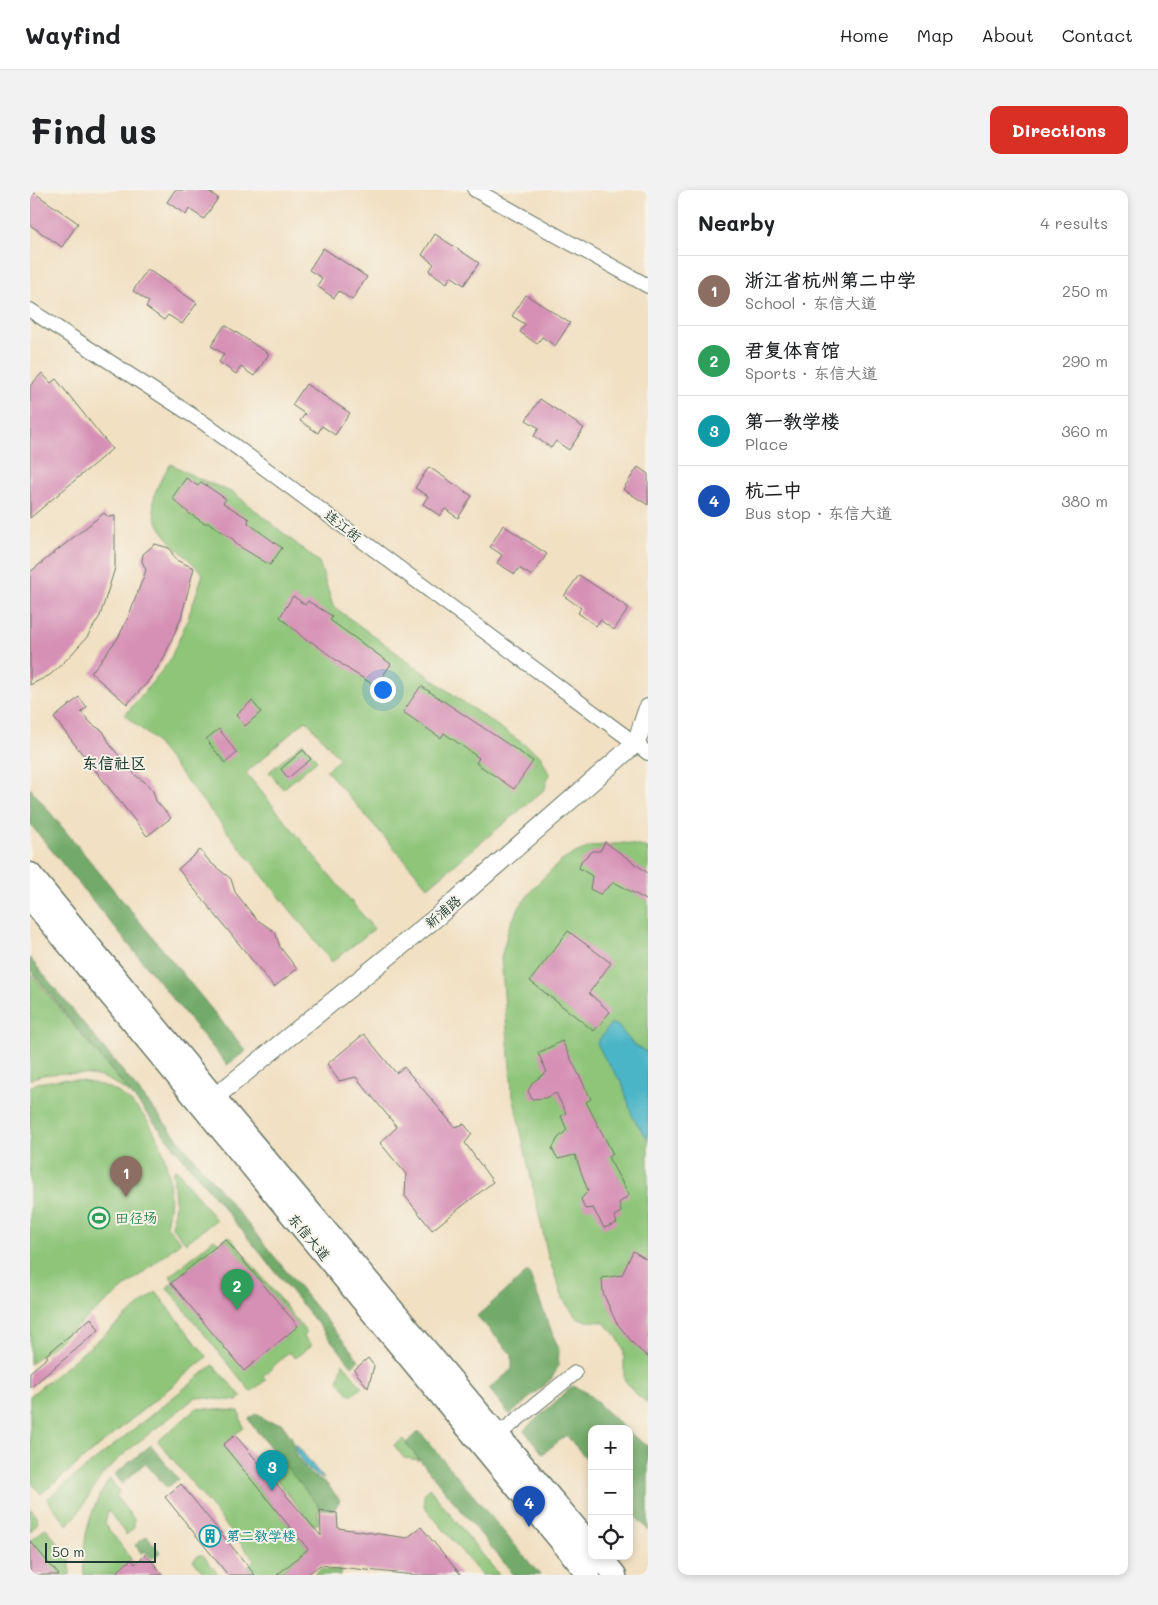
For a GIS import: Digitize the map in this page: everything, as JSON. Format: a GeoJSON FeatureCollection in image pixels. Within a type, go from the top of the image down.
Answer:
{"type":"FeatureCollection","features":[{"type":"Feature","properties":{"kind":"main road","name":"东信大道"},"geometry":{"type":"LineString","coordinates":[[30,874],[588,1542]]}},
{"type":"Feature","properties":{"kind":"main road","name":"东信大道"},"geometry":{"type":"LineString","coordinates":[[30,898],[589,1575]]}},
{"type":"Feature","properties":{"kind":"main road"},"geometry":{"type":"LineString","coordinates":[[603,1560],[615,1575]]}},
{"type":"Feature","properties":{"kind":"street"},"geometry":{"type":"LineString","coordinates":[[475,190],[648,286]]}},
{"type":"Feature","properties":{"kind":"street","name":"连江街"},"geometry":{"type":"LineString","coordinates":[[30,310],[204,424],[642,748]]}},
{"type":"Feature","properties":{"kind":"street","name":"新浦路"},"geometry":{"type":"LineString","coordinates":[[215,1097],[642,748],[648,708]]}},
{"type":"Feature","properties":{"kind":"street"},"geometry":{"type":"LineString","coordinates":[[498,1434],[575,1373]]}},
{"type":"Feature","properties":{"kind":"green space"},"geometry":{"type":"Polygon","coordinates":[[[171,464],[195,477],[234,493],[319,562],[333,606],[466,704],[541,756],[549,774],[545,789],[428,887],[326,770],[340,759],[306,720],[246,773],[374,929],[332,962],[153,739],[125,715],[169,662],[187,621],[203,574],[177,548],[158,525],[154,512],[154,498],[159,482],[171,464]]]}},
{"type":"Feature","properties":{"kind":"green space"},"geometry":{"type":"Polygon","coordinates":[[[303,743],[317,760],[283,789],[269,772],[303,743]]]}},
{"type":"Feature","properties":{"kind":"green space"},"geometry":{"type":"Polygon","coordinates":[[[30,788],[246,1051],[227,1065],[30,824],[30,788]]]}},
{"type":"Feature","properties":{"kind":"green space"},"geometry":{"type":"Polygon","coordinates":[[[626,843],[648,848],[648,1404],[634,1392],[624,1379],[624,1350],[615,1333],[603,1322],[587,1321],[576,1317],[564,1301],[548,1256],[512,1091],[501,958],[509,927],[520,906],[536,885],[560,862],[577,852],[593,846],[626,843]]]}},
{"type":"Feature","properties":{"kind":"green space"},"geometry":{"type":"Polygon","coordinates":[[[30,958],[359,1360],[352,1366],[30,970],[30,958]]]}},
{"type":"Feature","properties":{"kind":"green space"},"geometry":{"type":"Polygon","coordinates":[[[30,973],[131,1094],[107,1079],[97,1076],[66,1073],[45,1075],[30,1080],[30,973]]]}},
{"type":"Feature","properties":{"kind":"green space","name":"田径场"},"geometry":{"type":"Polygon","coordinates":[[[64,1079],[92,1083],[113,1090],[134,1104],[146,1118],[163,1152],[167,1170],[170,1188],[166,1225],[181,1242],[30,1364],[30,1087],[37,1083],[64,1079]]]}},
{"type":"Feature","properties":{"kind":"green space"},"geometry":{"type":"Polygon","coordinates":[[[176,1169],[216,1220],[186,1243],[172,1227],[175,1202],[173,1171],[176,1169]]]}},
{"type":"Feature","properties":{"kind":"green space"},"geometry":{"type":"Polygon","coordinates":[[[229,1236],[306,1332],[303,1336],[312,1345],[295,1358],[289,1352],[263,1376],[266,1380],[251,1392],[167,1288],[173,1281],[170,1276],[214,1239],[219,1243],[229,1236]]]}},
{"type":"Feature","properties":{"kind":"green space"},"geometry":{"type":"Polygon","coordinates":[[[528,1271],[559,1350],[558,1367],[552,1378],[510,1415],[489,1389],[512,1369],[512,1355],[477,1316],[528,1271]]]}},
{"type":"Feature","properties":{"kind":"green space"},"geometry":{"type":"Polygon","coordinates":[[[156,1292],[207,1357],[41,1494],[30,1481],[30,1396],[156,1292]]]}},
{"type":"Feature","properties":{"kind":"green space"},"geometry":{"type":"Polygon","coordinates":[[[343,1363],[362,1387],[351,1396],[338,1381],[343,1363]]]}},
{"type":"Feature","properties":{"kind":"green space"},"geometry":{"type":"Polygon","coordinates":[[[213,1365],[242,1397],[237,1401],[196,1397],[117,1460],[101,1477],[67,1525],[47,1499],[213,1365]]]}},
{"type":"Feature","properties":{"kind":"green space"},"geometry":{"type":"Polygon","coordinates":[[[573,1386],[586,1392],[621,1425],[588,1425],[588,1460],[566,1435],[543,1454],[524,1430],[573,1386]]]}},
{"type":"Feature","properties":{"kind":"green space"},"geometry":{"type":"Polygon","coordinates":[[[197,1408],[239,1411],[243,1428],[223,1445],[308,1549],[277,1575],[255,1575],[248,1566],[254,1560],[158,1441],[197,1408]]]}},
{"type":"Feature","properties":{"kind":"green space"},"geometry":{"type":"Polygon","coordinates":[[[255,1414],[259,1414],[265,1421],[281,1423],[292,1438],[296,1456],[309,1473],[326,1483],[340,1500],[334,1510],[321,1509],[252,1425],[249,1419],[255,1414]]]}},
{"type":"Feature","properties":{"kind":"green space"},"geometry":{"type":"Polygon","coordinates":[[[419,1431],[540,1575],[514,1575],[406,1443],[419,1431]]]}},
{"type":"Feature","properties":{"kind":"green space"},"geometry":{"type":"Polygon","coordinates":[[[633,1436],[648,1446],[648,1530],[633,1513],[633,1436]]]}},
{"type":"Feature","properties":{"kind":"green space"},"geometry":{"type":"Polygon","coordinates":[[[403,1439],[419,1460],[404,1458],[394,1445],[403,1439]]]}},
{"type":"Feature","properties":{"kind":"green space"},"geometry":{"type":"Polygon","coordinates":[[[151,1445],[178,1479],[167,1488],[145,1463],[122,1484],[115,1474],[151,1445]]]}},
{"type":"Feature","properties":{"kind":"green space"},"geometry":{"type":"Polygon","coordinates":[[[277,1455],[321,1509],[318,1511],[318,1524],[313,1525],[264,1465],[277,1455]]]}},
{"type":"Feature","properties":{"kind":"green space"},"geometry":{"type":"Polygon","coordinates":[[[110,1479],[119,1491],[116,1497],[134,1519],[134,1528],[126,1535],[108,1510],[105,1524],[131,1559],[117,1575],[84,1575],[83,1562],[88,1525],[97,1501],[110,1479]]]}},
{"type":"Feature","properties":{"kind":"green space"},"geometry":{"type":"Polygon","coordinates":[[[429,1488],[499,1575],[481,1575],[424,1506],[424,1494],[429,1488]]]}},
{"type":"Feature","properties":{"kind":"green space"},"geometry":{"type":"Polygon","coordinates":[[[30,1508],[37,1517],[38,1522],[30,1532],[30,1508]]]}},
{"type":"Feature","properties":{"kind":"green space"},"geometry":{"type":"Polygon","coordinates":[[[46,1528],[70,1559],[70,1575],[56,1575],[30,1541],[46,1528]]]}},
{"type":"Feature","properties":{"kind":"green space"},"geometry":{"type":"Polygon","coordinates":[[[147,1536],[160,1552],[152,1559],[145,1551],[142,1554],[135,1545],[147,1536]]]}},
{"type":"Feature","properties":{"kind":"green space"},"geometry":{"type":"Polygon","coordinates":[[[199,1555],[203,1555],[219,1575],[205,1575],[193,1560],[199,1555]]]}},
{"type":"Feature","properties":{"kind":"green space"},"geometry":{"type":"Polygon","coordinates":[[[320,1569],[342,1571],[341,1575],[313,1575],[320,1569]]]}},
{"type":"Feature","properties":{"kind":"water"},"geometry":{"type":"Polygon","coordinates":[[[611,1023],[618,1026],[633,1044],[648,1053],[648,1139],[633,1118],[622,1083],[597,1043],[611,1023]]]}},
{"type":"Feature","properties":{"kind":"water"},"geometry":{"type":"Polygon","coordinates":[[[295,1443],[324,1479],[313,1473],[305,1465],[298,1455],[295,1443]]]}},
{"type":"Feature","properties":{"kind":"building"},"geometry":{"type":"Polygon","coordinates":[[[30,190],[78,223],[62,247],[30,225],[30,190]]]}},
{"type":"Feature","properties":{"kind":"building"},"geometry":{"type":"Polygon","coordinates":[[[175,190],[207,190],[218,198],[204,219],[189,209],[186,215],[167,202],[175,190]]]}},
{"type":"Feature","properties":{"kind":"building"},"geometry":{"type":"Polygon","coordinates":[[[435,234],[479,263],[464,285],[451,276],[447,283],[429,271],[434,264],[422,255],[435,234]]]}},
{"type":"Feature","properties":{"kind":"building"},"geometry":{"type":"Polygon","coordinates":[[[323,248],[367,277],[352,300],[339,291],[334,298],[317,286],[322,278],[309,270],[323,248]]]}},
{"type":"Feature","properties":{"kind":"building"},"geometry":{"type":"Polygon","coordinates":[[[147,269],[197,303],[182,324],[168,315],[164,320],[146,307],[149,302],[133,291],[147,269]]]}},
{"type":"Feature","properties":{"kind":"building"},"geometry":{"type":"Polygon","coordinates":[[[526,295],[570,323],[555,346],[542,337],[537,344],[520,332],[525,324],[512,316],[526,295]]]}},
{"type":"Feature","properties":{"kind":"building"},"geometry":{"type":"Polygon","coordinates":[[[225,325],[269,354],[254,376],[241,367],[236,374],[219,362],[224,354],[211,346],[225,325]]]}},
{"type":"Feature","properties":{"kind":"building"},"geometry":{"type":"Polygon","coordinates":[[[42,373],[51,383],[56,379],[112,449],[30,518],[30,386],[42,373]]]}},
{"type":"Feature","properties":{"kind":"building"},"geometry":{"type":"Polygon","coordinates":[[[306,384],[350,413],[335,435],[322,426],[318,433],[300,421],[305,414],[292,405],[306,384]]]}},
{"type":"Feature","properties":{"kind":"building"},"geometry":{"type":"Polygon","coordinates":[[[540,399],[584,428],[569,450],[556,441],[551,448],[534,436],[539,428],[526,420],[540,399]]]}},
{"type":"Feature","properties":{"kind":"building"},"geometry":{"type":"Polygon","coordinates":[[[429,467],[472,496],[458,518],[445,509],[440,516],[423,504],[428,496],[415,488],[429,467]]]}},
{"type":"Feature","properties":{"kind":"building"},"geometry":{"type":"Polygon","coordinates":[[[638,467],[648,474],[648,505],[623,489],[638,467]]]}},
{"type":"Feature","properties":{"kind":"building"},"geometry":{"type":"Polygon","coordinates":[[[186,478],[198,486],[201,482],[226,499],[223,503],[249,519],[248,523],[282,548],[270,565],[237,545],[233,539],[209,523],[204,523],[190,514],[172,498],[186,478]]]}},
{"type":"Feature","properties":{"kind":"building"},"geometry":{"type":"Polygon","coordinates":[[[104,513],[108,517],[115,516],[115,568],[100,616],[87,637],[69,657],[50,675],[30,685],[30,572],[104,513]]]}},
{"type":"Feature","properties":{"kind":"building"},"geometry":{"type":"Polygon","coordinates":[[[503,525],[547,554],[532,576],[519,568],[515,574],[497,563],[502,555],[490,547],[503,525]]]}},
{"type":"Feature","properties":{"kind":"building"},"geometry":{"type":"Polygon","coordinates":[[[155,544],[169,548],[176,560],[194,568],[181,618],[163,660],[146,684],[127,704],[91,673],[118,638],[128,618],[146,570],[142,561],[143,554],[155,544]]]}},
{"type":"Feature","properties":{"kind":"building"},"geometry":{"type":"Polygon","coordinates":[[[579,575],[629,608],[614,630],[600,620],[596,626],[578,613],[581,608],[564,596],[579,575]]]}},
{"type":"Feature","properties":{"kind":"building"},"geometry":{"type":"Polygon","coordinates":[[[293,596],[305,605],[308,601],[332,616],[330,620],[391,664],[376,686],[351,671],[312,642],[307,641],[280,617],[293,596]]]}},
{"type":"Feature","properties":{"kind":"building"},"geometry":{"type":"Polygon","coordinates":[[[421,686],[533,761],[514,789],[476,763],[479,758],[444,733],[441,738],[403,712],[421,686]]]}},
{"type":"Feature","properties":{"kind":"building"},"geometry":{"type":"Polygon","coordinates":[[[79,697],[87,707],[81,712],[93,725],[103,731],[111,746],[135,775],[153,791],[156,801],[171,818],[147,836],[54,718],[79,697]]]}},
{"type":"Feature","properties":{"kind":"building"},"geometry":{"type":"Polygon","coordinates":[[[252,701],[261,712],[245,726],[236,715],[252,701]]]}},
{"type":"Feature","properties":{"kind":"building"},"geometry":{"type":"Polygon","coordinates":[[[219,729],[237,753],[225,763],[206,739],[219,729]]]}},
{"type":"Feature","properties":{"kind":"building"},"geometry":{"type":"Polygon","coordinates":[[[303,750],[311,759],[288,778],[281,769],[303,750]]]}},
{"type":"Feature","properties":{"kind":"building"},"geometry":{"type":"Polygon","coordinates":[[[605,842],[648,873],[648,901],[614,882],[600,894],[590,889],[592,876],[579,868],[581,861],[593,851],[600,851],[605,842]]]}},
{"type":"Feature","properties":{"kind":"building"},"geometry":{"type":"Polygon","coordinates":[[[200,850],[211,863],[231,879],[235,892],[256,919],[275,932],[280,947],[297,969],[274,987],[178,869],[200,850]]]}},
{"type":"Feature","properties":{"kind":"building"},"geometry":{"type":"Polygon","coordinates":[[[568,931],[611,963],[589,993],[610,1012],[594,1031],[530,981],[568,931]]]}},
{"type":"Feature","properties":{"kind":"building"},"geometry":{"type":"Polygon","coordinates":[[[364,1034],[396,1073],[404,1067],[455,1127],[464,1124],[472,1134],[465,1143],[493,1182],[432,1230],[405,1196],[406,1174],[380,1143],[397,1127],[356,1077],[339,1081],[327,1064],[364,1034]]]}},
{"type":"Feature","properties":{"kind":"building"},"geometry":{"type":"Polygon","coordinates":[[[562,1041],[591,1099],[586,1102],[613,1154],[608,1157],[629,1195],[619,1203],[621,1212],[614,1216],[617,1223],[604,1228],[593,1208],[585,1209],[581,1199],[588,1191],[575,1155],[558,1159],[552,1149],[558,1138],[567,1130],[561,1116],[566,1113],[556,1093],[545,1098],[532,1099],[528,1091],[533,1082],[547,1072],[538,1053],[562,1041]]]}},
{"type":"Feature","properties":{"kind":"building"},"geometry":{"type":"Polygon","coordinates":[[[225,1239],[298,1326],[244,1371],[171,1283],[225,1239]]]}},
{"type":"Feature","properties":{"kind":"building"},"geometry":{"type":"Polygon","coordinates":[[[633,1251],[648,1260],[648,1357],[636,1347],[616,1322],[603,1293],[602,1278],[622,1275],[633,1251]]]}},
{"type":"Feature","properties":{"kind":"building"},"geometry":{"type":"Polygon","coordinates":[[[91,1318],[99,1330],[30,1388],[30,1372],[48,1357],[46,1355],[91,1318]]]}},
{"type":"Feature","properties":{"kind":"building"},"geometry":{"type":"Polygon","coordinates":[[[368,1358],[374,1366],[368,1388],[354,1370],[368,1358]]]}},
{"type":"Feature","properties":{"kind":"building"},"geometry":{"type":"Polygon","coordinates":[[[235,1435],[321,1536],[320,1511],[337,1513],[338,1528],[407,1538],[421,1527],[461,1575],[414,1575],[320,1565],[307,1575],[277,1575],[308,1549],[223,1445],[235,1435]]]}},
{"type":"Feature","properties":{"kind":"building","name":"第二教学楼"},"geometry":{"type":"Polygon","coordinates":[[[181,1484],[255,1575],[228,1575],[165,1497],[181,1484]]]}},
{"type":"Feature","properties":{"kind":"building"},"geometry":{"type":"Polygon","coordinates":[[[30,1541],[59,1575],[30,1575],[30,1541]]]}},
{"type":"Feature","properties":{"kind":"building"},"geometry":{"type":"Polygon","coordinates":[[[146,1554],[163,1575],[114,1575],[131,1559],[135,1564],[146,1554]]]}},
{"type":"Feature","properties":{"kind":"place","name":"浙江省杭州第二中学"},"geometry":{"type":"Point","coordinates":[126,1197]}},
{"type":"Feature","properties":{"kind":"place","name":"田径场"},"geometry":{"type":"Point","coordinates":[99,1218]}},
{"type":"Feature","properties":{"kind":"place","name":"君复体育馆"},"geometry":{"type":"Point","coordinates":[237,1310]}},
{"type":"Feature","properties":{"kind":"place","name":"第一教学楼"},"geometry":{"type":"Point","coordinates":[272,1491]}},
{"type":"Feature","properties":{"kind":"place","name":"杭二中"},"geometry":{"type":"Point","coordinates":[529,1527]}},
{"type":"Feature","properties":{"kind":"place","name":"第二教学楼"},"geometry":{"type":"Point","coordinates":[210,1536]}},
{"type":"Feature","properties":{"kind":"district","name":"东信社区"},"geometry":{"type":"Point","coordinates":[114,763]}}]}
